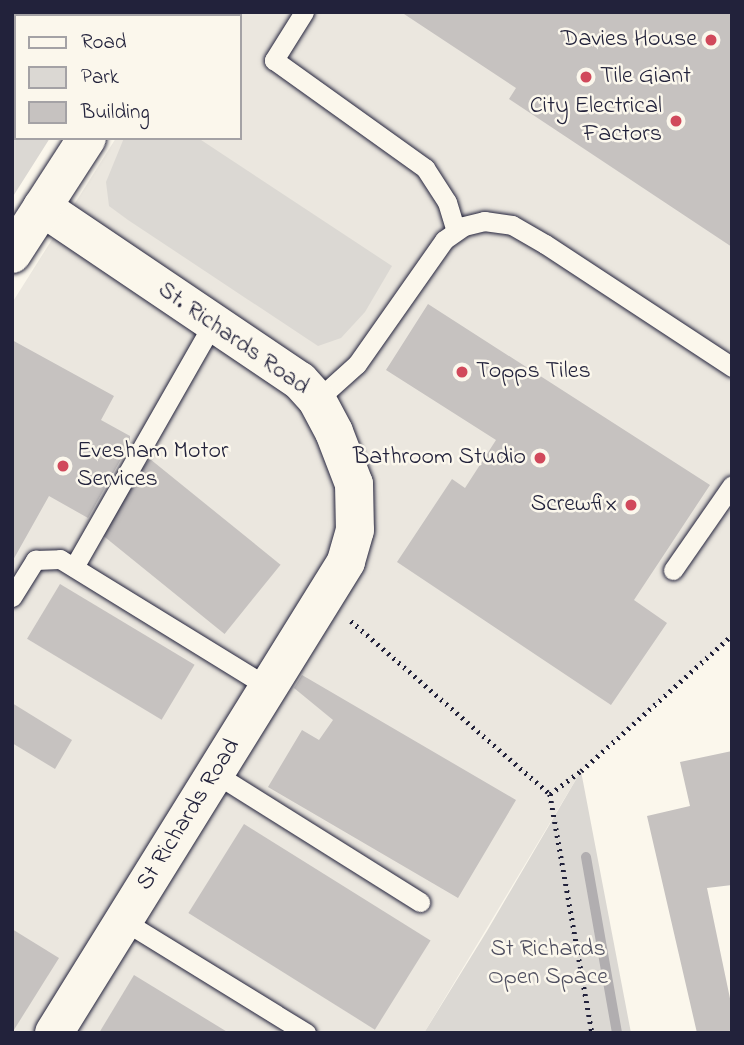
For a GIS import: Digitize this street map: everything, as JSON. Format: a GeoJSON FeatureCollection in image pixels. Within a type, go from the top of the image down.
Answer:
{"type":"FeatureCollection","features":[{"type":"Feature","properties":{"kind":"street"},"geometry":{"type":"LineString","coordinates":[[12,254],[86,140]]}},
{"type":"Feature","properties":{"kind":"street","name":"St. Richards Road"},"geometry":{"type":"LineString","coordinates":[[42,207],[300,382],[317,400],[354,484],[355,530],[346,562],[324,597]]}},
{"type":"Feature","properties":{"kind":"street","name":"St Richards Road"},"geometry":{"type":"LineString","coordinates":[[54,1033],[324,597]]}},
{"type":"Feature","properties":{"kind":"lane"},"geometry":{"type":"LineString","coordinates":[[304,12],[274,60],[425,168],[447,202],[456,231]]}},
{"type":"Feature","properties":{"kind":"lane"},"geometry":{"type":"LineString","coordinates":[[317,400],[357,364],[444,240],[456,231],[484,221],[512,225],[732,368]]}},
{"type":"Feature","properties":{"kind":"lane"},"geometry":{"type":"LineString","coordinates":[[74,568],[213,323]]}},
{"type":"Feature","properties":{"kind":"lane"},"geometry":{"type":"LineString","coordinates":[[673,570],[732,485]]}},
{"type":"Feature","properties":{"kind":"lane"},"geometry":{"type":"LineString","coordinates":[[12,597],[35,560],[60,559],[268,687]]}},
{"type":"Feature","properties":{"kind":"lane"},"geometry":{"type":"LineString","coordinates":[[216,774],[420,902]]}},
{"type":"Feature","properties":{"kind":"lane"},"geometry":{"type":"LineString","coordinates":[[124,921],[306,1033]]}},
{"type":"Feature","properties":{"kind":"path"},"geometry":{"type":"LineString","coordinates":[[324,597],[550,794],[592,1033]]}},
{"type":"Feature","properties":{"kind":"path"},"geometry":{"type":"LineString","coordinates":[[550,794],[732,635]]}},
{"type":"Feature","properties":{"kind":"shaded area"},"geometry":{"type":"Polygon","coordinates":[[[732,12],[732,637],[581,771],[424,1033],[71,1033],[103,920],[33,1033],[12,1033],[12,303],[115,140],[242,140],[242,14],[194,14],[732,12]]]}},
{"type":"Feature","properties":{"kind":"green space"},"geometry":{"type":"Polygon","coordinates":[[[12,12],[131,12],[14,14],[14,140],[49,140],[12,198],[12,12]]]}},
{"type":"Feature","properties":{"kind":"green space"},"geometry":{"type":"Polygon","coordinates":[[[123,140],[201,140],[392,266],[365,312],[341,338],[318,346],[109,206],[106,182],[123,140]]]}},
{"type":"Feature","properties":{"kind":"green space","name":"St Richards Open Space"},"geometry":{"type":"Polygon","coordinates":[[[581,771],[631,1033],[424,1033],[487,931],[581,771]]]}},
{"type":"Feature","properties":{"kind":"building"},"geometry":{"type":"Polygon","coordinates":[[[401,12],[732,12],[732,247],[509,99],[516,88],[401,12]]]}},
{"type":"Feature","properties":{"kind":"building"},"geometry":{"type":"Polygon","coordinates":[[[428,304],[710,485],[634,600],[667,623],[611,705],[397,562],[452,479],[465,488],[496,440],[386,370],[428,304]]]}},
{"type":"Feature","properties":{"kind":"building","name":"Evesham Motor Services"},"geometry":{"type":"Polygon","coordinates":[[[12,340],[114,396],[101,420],[130,436],[130,443],[88,518],[49,496],[12,562],[12,340]]]}},
{"type":"Feature","properties":{"kind":"building"},"geometry":{"type":"Polygon","coordinates":[[[150,459],[281,565],[225,634],[94,528],[150,459]]]}},
{"type":"Feature","properties":{"kind":"building"},"geometry":{"type":"Polygon","coordinates":[[[60,584],[195,665],[162,720],[27,639],[60,584]]]}},
{"type":"Feature","properties":{"kind":"building"},"geometry":{"type":"Polygon","coordinates":[[[302,675],[516,800],[458,898],[268,787],[302,730],[319,740],[333,720],[294,688],[302,675]]]}},
{"type":"Feature","properties":{"kind":"building"},"geometry":{"type":"Polygon","coordinates":[[[12,703],[72,740],[55,769],[12,743],[12,703]]]}},
{"type":"Feature","properties":{"kind":"building"},"geometry":{"type":"Polygon","coordinates":[[[732,751],[732,885],[707,888],[732,1008],[732,1033],[697,1033],[647,816],[690,806],[680,762],[732,751]]]}},
{"type":"Feature","properties":{"kind":"building"},"geometry":{"type":"Polygon","coordinates":[[[244,824],[431,941],[375,1030],[188,913],[244,824]]]}},
{"type":"Feature","properties":{"kind":"building"},"geometry":{"type":"Polygon","coordinates":[[[12,929],[59,958],[12,1033],[12,929]]]}},
{"type":"Feature","properties":{"kind":"building"},"geometry":{"type":"Polygon","coordinates":[[[134,975],[193,1011],[229,1033],[99,1033],[134,975]]]}},
{"type":"Feature","properties":{"kind":"waterway"},"geometry":{"type":"LineString","coordinates":[[586,857],[617,1033]]}},
{"type":"Feature","properties":{"kind":"place","name":"Davies House"},"geometry":{"type":"Point","coordinates":[711,40]}},
{"type":"Feature","properties":{"kind":"place","name":"Tile Giant"},"geometry":{"type":"Point","coordinates":[586,77]}},
{"type":"Feature","properties":{"kind":"place","name":"City Electrical Factors"},"geometry":{"type":"Point","coordinates":[676,121]}},
{"type":"Feature","properties":{"kind":"place","name":"Topps Tiles"},"geometry":{"type":"Point","coordinates":[462,372]}},
{"type":"Feature","properties":{"kind":"place","name":"Bathroom Studio"},"geometry":{"type":"Point","coordinates":[540,458]}},
{"type":"Feature","properties":{"kind":"place","name":"Evesham Motor Services"},"geometry":{"type":"Point","coordinates":[63,466]}},
{"type":"Feature","properties":{"kind":"place","name":"Screwfix"},"geometry":{"type":"Point","coordinates":[631,505]}}]}
